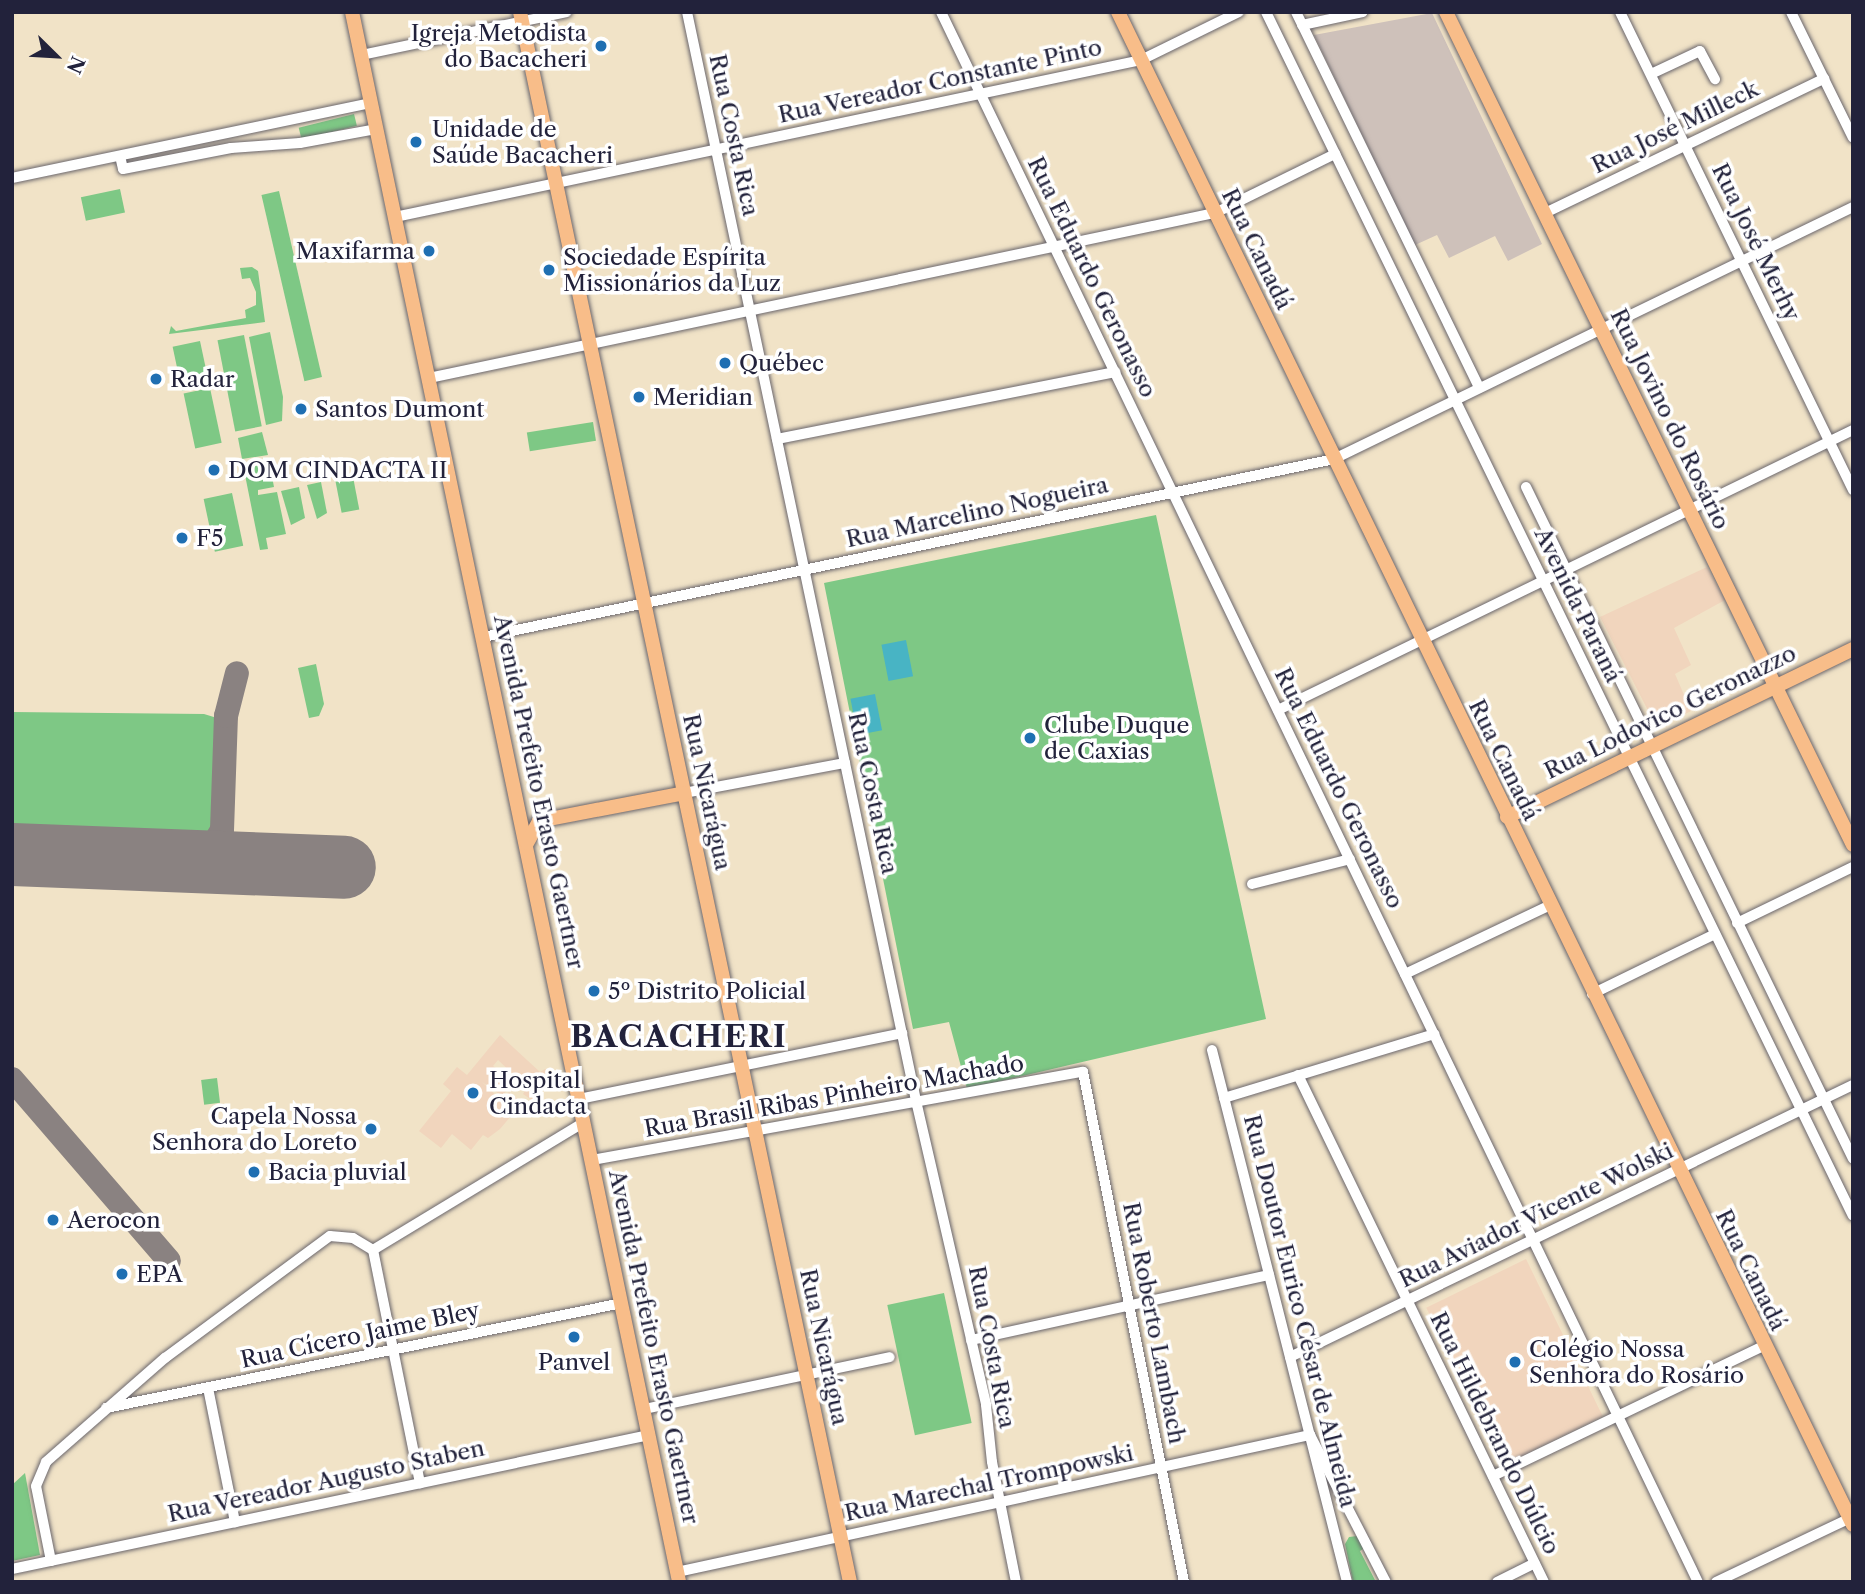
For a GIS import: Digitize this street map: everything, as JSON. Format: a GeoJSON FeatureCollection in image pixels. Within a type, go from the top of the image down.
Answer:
{"type":"FeatureCollection","features":[{"type":"Feature","properties":{"kind":"main road","name":"Avenida Prefeito Erasto Gaertner"},"geometry":{"type":"LineString","coordinates":[[352,12],[678,1577]]}},
{"type":"Feature","properties":{"kind":"main road","name":"Rua Canadá"},"geometry":{"type":"LineString","coordinates":[[1118,12],[1850,1522]]}},
{"type":"Feature","properties":{"kind":"main road","name":"Rua Jovino do Rosário"},"geometry":{"type":"LineString","coordinates":[[1446,12],[1853,845]]}},
{"type":"Feature","properties":{"kind":"main road","name":"Rua Nicarágua"},"geometry":{"type":"LineString","coordinates":[[521,17],[850,1582]]}},
{"type":"Feature","properties":{"kind":"main road","name":"Rua Lodovico Geronazzo"},"geometry":{"type":"LineString","coordinates":[[1507,817],[1853,649]]}},
{"type":"Feature","properties":{"kind":"main road"},"geometry":{"type":"LineString","coordinates":[[519,806],[539,821],[684,793]]}},
{"type":"Feature","properties":{"kind":"main road"},"geometry":{"type":"LineString","coordinates":[[527,843],[539,821]]}},
{"type":"Feature","properties":{"kind":"street"},"geometry":{"type":"LineString","coordinates":[[360,55],[521,17],[567,12]]}},
{"type":"Feature","properties":{"kind":"street","name":"Rua Costa Rica"},"geometry":{"type":"LineString","coordinates":[[687,12],[917,1105],[986,1405],[1000,1502],[1016,1582]]}},
{"type":"Feature","properties":{"kind":"street","name":"Rua Eduardo Geronasso"},"geometry":{"type":"LineString","coordinates":[[941,12],[1698,1582]]}},
{"type":"Feature","properties":{"kind":"street","name":"Rua Vereador Constante Pinto"},"geometry":{"type":"LineString","coordinates":[[395,217],[1140,60],[1238,12]]}},
{"type":"Feature","properties":{"kind":"street","name":"Avenida Paraná"},"geometry":{"type":"LineString","coordinates":[[1266,12],[1853,1216]]}},
{"type":"Feature","properties":{"kind":"street"},"geometry":{"type":"LineString","coordinates":[[1296,12],[1479,388]]}},
{"type":"Feature","properties":{"kind":"street"},"geometry":{"type":"LineString","coordinates":[[1302,25],[1363,12]]}},
{"type":"Feature","properties":{"kind":"street","name":"Rua José Merhy"},"geometry":{"type":"LineString","coordinates":[[1620,12],[1853,490]]}},
{"type":"Feature","properties":{"kind":"street"},"geometry":{"type":"LineString","coordinates":[[1791,12],[1853,138]]}},
{"type":"Feature","properties":{"kind":"street"},"geometry":{"type":"LineString","coordinates":[[1651,74],[1700,51],[1715,79]]}},
{"type":"Feature","properties":{"kind":"street","name":"Rua José Milleck"},"geometry":{"type":"LineString","coordinates":[[1545,214],[1824,79]]}},
{"type":"Feature","properties":{"kind":"street"},"geometry":{"type":"LineString","coordinates":[[12,178],[371,103]]}},
{"type":"Feature","properties":{"kind":"street"},"geometry":{"type":"LineString","coordinates":[[120,156],[123,169],[376,129]]}},
{"type":"Feature","properties":{"kind":"street"},"geometry":{"type":"LineString","coordinates":[[160,147],[163,161]]}},
{"type":"Feature","properties":{"kind":"street"},"geometry":{"type":"LineString","coordinates":[[429,378],[1215,213],[1335,154]]}},
{"type":"Feature","properties":{"kind":"street","name":"Rua Marcelino Nogueira"},"geometry":{"type":"LineString","coordinates":[[483,636],[1334,459],[1853,207]]}},
{"type":"Feature","properties":{"kind":"street"},"geometry":{"type":"LineString","coordinates":[[777,439],[1115,372]]}},
{"type":"Feature","properties":{"kind":"street"},"geometry":{"type":"LineString","coordinates":[[1278,710],[1853,430]]}},
{"type":"Feature","properties":{"kind":"street","name":"Avenida Paraná"},"geometry":{"type":"LineString","coordinates":[[1525,487],[1560,573],[1652,746],[1853,1159]]}},
{"type":"Feature","properties":{"kind":"street"},"geometry":{"type":"LineString","coordinates":[[684,793],[845,763]]}},
{"type":"Feature","properties":{"kind":"street"},"geometry":{"type":"LineString","coordinates":[[1252,884],[1350,859]]}},
{"type":"Feature","properties":{"kind":"street"},"geometry":{"type":"LineString","coordinates":[[1737,923],[1853,867]]}},
{"type":"Feature","properties":{"kind":"street"},"geometry":{"type":"LineString","coordinates":[[1405,974],[1550,905]]}},
{"type":"Feature","properties":{"kind":"street"},"geometry":{"type":"LineString","coordinates":[[1592,994],[1715,934]]}},
{"type":"Feature","properties":{"kind":"street"},"geometry":{"type":"LineString","coordinates":[[579,1099],[902,1032]]}},
{"type":"Feature","properties":{"kind":"street"},"geometry":{"type":"LineString","coordinates":[[1224,1098],[1434,1034]]}},
{"type":"Feature","properties":{"kind":"street","name":"Rua Doutor Eurico César de Almeida"},"geometry":{"type":"LineString","coordinates":[[1212,1050],[1348,1582]]}},
{"type":"Feature","properties":{"kind":"street","name":"Rua Brasil Ribas Pinheiro Machado"},"geometry":{"type":"LineString","coordinates":[[592,1160],[917,1105],[1083,1072]]}},
{"type":"Feature","properties":{"kind":"street","name":"Rua Roberto Lambach"},"geometry":{"type":"LineString","coordinates":[[1083,1072],[1185,1582]]}},
{"type":"Feature","properties":{"kind":"street","name":"Rua Hildebrando Dúlcio"},"geometry":{"type":"LineString","coordinates":[[1298,1075],[1544,1582]]}},
{"type":"Feature","properties":{"kind":"street","name":"Rua Aviador Vicente Wolski"},"geometry":{"type":"LineString","coordinates":[[1290,1357],[1853,1084]]}},
{"type":"Feature","properties":{"kind":"street"},"geometry":{"type":"LineString","coordinates":[[373,1250],[584,1122]]}},
{"type":"Feature","properties":{"kind":"street"},"geometry":{"type":"LineString","coordinates":[[51,1560],[38,1473],[106,1408],[188,1340],[330,1236],[353,1238],[373,1250],[420,1483]]}},
{"type":"Feature","properties":{"kind":"street"},"geometry":{"type":"LineString","coordinates":[[971,1340],[1269,1275]]}},
{"type":"Feature","properties":{"kind":"street","name":"Rua Cícero Jaime Bley"},"geometry":{"type":"LineString","coordinates":[[106,1408],[622,1303]]}},
{"type":"Feature","properties":{"kind":"street"},"geometry":{"type":"LineString","coordinates":[[1493,1476],[1763,1346]]}},
{"type":"Feature","properties":{"kind":"street"},"geometry":{"type":"LineString","coordinates":[[644,1409],[890,1357]]}},
{"type":"Feature","properties":{"kind":"street"},"geometry":{"type":"LineString","coordinates":[[208,1388],[235,1522]]}},
{"type":"Feature","properties":{"kind":"street","name":"Rua Vereador Augusto Staben"},"geometry":{"type":"LineString","coordinates":[[12,1569],[649,1435]]}},
{"type":"Feature","properties":{"kind":"street"},"geometry":{"type":"LineString","coordinates":[[1310,1435],[1385,1582]]}},
{"type":"Feature","properties":{"kind":"street","name":"Rua Marechal Trompowski"},"geometry":{"type":"LineString","coordinates":[[678,1577],[840,1536],[1310,1435]]}},
{"type":"Feature","properties":{"kind":"street"},"geometry":{"type":"LineString","coordinates":[[1716,1582],[1850,1522]]}},
{"type":"Feature","properties":{"kind":"street"},"geometry":{"type":"LineString","coordinates":[[1336,1538],[1359,1529]]}},
{"type":"Feature","properties":{"kind":"street"},"geometry":{"type":"LineString","coordinates":[[1497,1582],[1535,1563]]}},
{"type":"Feature","properties":{"kind":"shaded area"},"geometry":{"type":"Polygon","coordinates":[[[1432,13],[1542,244],[1508,261],[1495,236],[1449,258],[1437,235],[1415,245],[1314,35],[1432,13]]]}},
{"type":"Feature","properties":{"kind":"shaded area"},"geometry":{"type":"Polygon","coordinates":[[[1707,567],[1725,600],[1674,628],[1691,665],[1675,674],[1691,711],[1657,728],[1600,617],[1707,567]]]}},
{"type":"Feature","properties":{"kind":"shaded area","name":"Hospital Cindacta"},"geometry":{"type":"Polygon","coordinates":[[[500,1035],[540,1072],[545,1069],[552,1075],[533,1101],[523,1094],[527,1087],[498,1060],[493,1066],[515,1081],[502,1096],[482,1082],[501,1100],[509,1092],[522,1103],[500,1129],[488,1138],[483,1135],[471,1150],[452,1134],[441,1148],[419,1131],[451,1091],[443,1084],[457,1067],[467,1075],[500,1035]]]}},
{"type":"Feature","properties":{"kind":"shaded area","name":"Colégio Nossa Senhora do Rosário"},"geometry":{"type":"Polygon","coordinates":[[[1526,1259],[1603,1416],[1503,1465],[1426,1308],[1526,1259]]]}},
{"type":"Feature","properties":{"kind":"green space"},"geometry":{"type":"Polygon","coordinates":[[[354,114],[357,126],[302,139],[299,128],[354,114]]]}},
{"type":"Feature","properties":{"kind":"green space"},"geometry":{"type":"Polygon","coordinates":[[[120,189],[125,212],[86,221],[81,197],[120,189]]]}},
{"type":"Feature","properties":{"kind":"green space"},"geometry":{"type":"Polygon","coordinates":[[[279,191],[322,377],[304,381],[261,195],[279,191]]]}},
{"type":"Feature","properties":{"kind":"green space"},"geometry":{"type":"Polygon","coordinates":[[[252,267],[258,271],[265,322],[169,334],[171,326],[176,331],[246,318],[245,310],[256,305],[256,292],[250,278],[242,279],[240,268],[252,267]]]}},
{"type":"Feature","properties":{"kind":"green space"},"geometry":{"type":"Polygon","coordinates":[[[270,332],[283,397],[282,421],[266,425],[249,337],[270,332]]]}},
{"type":"Feature","properties":{"kind":"green space"},"geometry":{"type":"Polygon","coordinates":[[[244,335],[262,426],[235,431],[217,340],[244,335]]]}},
{"type":"Feature","properties":{"kind":"green space"},"geometry":{"type":"Polygon","coordinates":[[[200,341],[209,385],[182,391],[173,347],[200,341]]]}},
{"type":"Feature","properties":{"kind":"green space"},"geometry":{"type":"Polygon","coordinates":[[[210,388],[222,443],[195,448],[184,394],[210,388]]]}},
{"type":"Feature","properties":{"kind":"green space"},"geometry":{"type":"Polygon","coordinates":[[[593,422],[596,441],[530,451],[527,432],[593,422]]]}},
{"type":"Feature","properties":{"kind":"green space"},"geometry":{"type":"Polygon","coordinates":[[[262,432],[268,455],[242,459],[238,438],[262,432]]]}},
{"type":"Feature","properties":{"kind":"green space"},"geometry":{"type":"Polygon","coordinates":[[[269,461],[274,487],[258,490],[258,495],[277,492],[286,534],[266,538],[268,549],[260,550],[244,470],[269,461]]]}},
{"type":"Feature","properties":{"kind":"green space"},"geometry":{"type":"Polygon","coordinates":[[[353,477],[359,509],[342,513],[335,480],[353,477]]]}},
{"type":"Feature","properties":{"kind":"green space"},"geometry":{"type":"Polygon","coordinates":[[[321,482],[327,513],[317,519],[307,485],[321,482]]]}},
{"type":"Feature","properties":{"kind":"green space"},"geometry":{"type":"Polygon","coordinates":[[[299,487],[305,518],[291,525],[281,491],[299,487]]]}},
{"type":"Feature","properties":{"kind":"green space"},"geometry":{"type":"Polygon","coordinates":[[[232,493],[243,546],[215,552],[204,499],[232,493]]]}},
{"type":"Feature","properties":{"kind":"green space","name":"Clube Duque de Caxias"},"geometry":{"type":"Polygon","coordinates":[[[1156,515],[1266,1019],[967,1089],[949,1022],[913,1029],[824,583],[1156,515]]]}},
{"type":"Feature","properties":{"kind":"green space"},"geometry":{"type":"Polygon","coordinates":[[[316,664],[324,704],[319,716],[309,718],[298,668],[316,664]]]}},
{"type":"Feature","properties":{"kind":"green space"},"geometry":{"type":"Polygon","coordinates":[[[12,712],[204,714],[217,718],[218,832],[211,841],[12,834],[12,712]]]}},
{"type":"Feature","properties":{"kind":"green space"},"geometry":{"type":"Polygon","coordinates":[[[217,1078],[220,1103],[204,1105],[201,1080],[217,1078]]]}},
{"type":"Feature","properties":{"kind":"green space"},"geometry":{"type":"Polygon","coordinates":[[[944,1293],[972,1423],[915,1435],[887,1305],[944,1293]]]}},
{"type":"Feature","properties":{"kind":"green space"},"geometry":{"type":"Polygon","coordinates":[[[25,1473],[40,1555],[12,1561],[12,1485],[25,1473]]]}},
{"type":"Feature","properties":{"kind":"green space"},"geometry":{"type":"Polygon","coordinates":[[[1357,1536],[1366,1547],[1360,1551],[1376,1582],[1353,1582],[1345,1544],[1349,1537],[1357,1536]]]}},
{"type":"Feature","properties":{"kind":"water"},"geometry":{"type":"Polygon","coordinates":[[[906,640],[913,676],[889,681],[881,645],[906,640]]]}},
{"type":"Feature","properties":{"kind":"water"},"geometry":{"type":"Polygon","coordinates":[[[875,694],[882,730],[858,735],[850,699],[875,694]]]}},
{"type":"Feature","properties":{"kind":"taxiway"},"geometry":{"type":"LineString","coordinates":[[195,859],[210,850],[222,830],[226,716],[237,673]]}},
{"type":"Feature","properties":{"kind":"taxiway"},"geometry":{"type":"LineString","coordinates":[[12,1079],[169,1261]]}},
{"type":"Feature","properties":{"kind":"runway"},"geometry":{"type":"LineString","coordinates":[[12,854],[344,867]]}},
{"type":"Feature","properties":{"kind":"place","name":"Igreja Metodista do Bacacheri"},"geometry":{"type":"Point","coordinates":[601,46]}},
{"type":"Feature","properties":{"kind":"place","name":"Unidade de Saúde Bacacheri"},"geometry":{"type":"Point","coordinates":[416,142]}},
{"type":"Feature","properties":{"kind":"place","name":"Maxifarma"},"geometry":{"type":"Point","coordinates":[429,251]}},
{"type":"Feature","properties":{"kind":"place","name":"Sociedade Espírita Missionários da Luz"},"geometry":{"type":"Point","coordinates":[549,270]}},
{"type":"Feature","properties":{"kind":"place","name":"Québec"},"geometry":{"type":"Point","coordinates":[725,363]}},
{"type":"Feature","properties":{"kind":"place","name":"Radar"},"geometry":{"type":"Point","coordinates":[156,379]}},
{"type":"Feature","properties":{"kind":"place","name":"Meridian"},"geometry":{"type":"Point","coordinates":[639,397]}},
{"type":"Feature","properties":{"kind":"place","name":"Santos Dumont"},"geometry":{"type":"Point","coordinates":[301,409]}},
{"type":"Feature","properties":{"kind":"place","name":"DOM CINDACTA II"},"geometry":{"type":"Point","coordinates":[214,470]}},
{"type":"Feature","properties":{"kind":"place","name":"F5"},"geometry":{"type":"Point","coordinates":[182,538]}},
{"type":"Feature","properties":{"kind":"place","name":"Clube Duque de Caxias"},"geometry":{"type":"Point","coordinates":[1030,738]}},
{"type":"Feature","properties":{"kind":"place","name":"5º Distrito Policial"},"geometry":{"type":"Point","coordinates":[594,991]}},
{"type":"Feature","properties":{"kind":"place","name":"Hospital Cindacta"},"geometry":{"type":"Point","coordinates":[473,1093]}},
{"type":"Feature","properties":{"kind":"place","name":"Capela Nossa Senhora do Loreto"},"geometry":{"type":"Point","coordinates":[371,1129]}},
{"type":"Feature","properties":{"kind":"place","name":"Bacia pluvial"},"geometry":{"type":"Point","coordinates":[254,1172]}},
{"type":"Feature","properties":{"kind":"place","name":"Aerocon"},"geometry":{"type":"Point","coordinates":[53,1220]}},
{"type":"Feature","properties":{"kind":"place","name":"EPA"},"geometry":{"type":"Point","coordinates":[122,1274]}},
{"type":"Feature","properties":{"kind":"place","name":"Panvel"},"geometry":{"type":"Point","coordinates":[574,1337]}},
{"type":"Feature","properties":{"kind":"place","name":"Colégio Nossa Senhora do Rosário"},"geometry":{"type":"Point","coordinates":[1515,1362]}},
{"type":"Feature","properties":{"kind":"district","name":"BACACHERI"},"geometry":{"type":"Point","coordinates":[679,1037]}}]}
